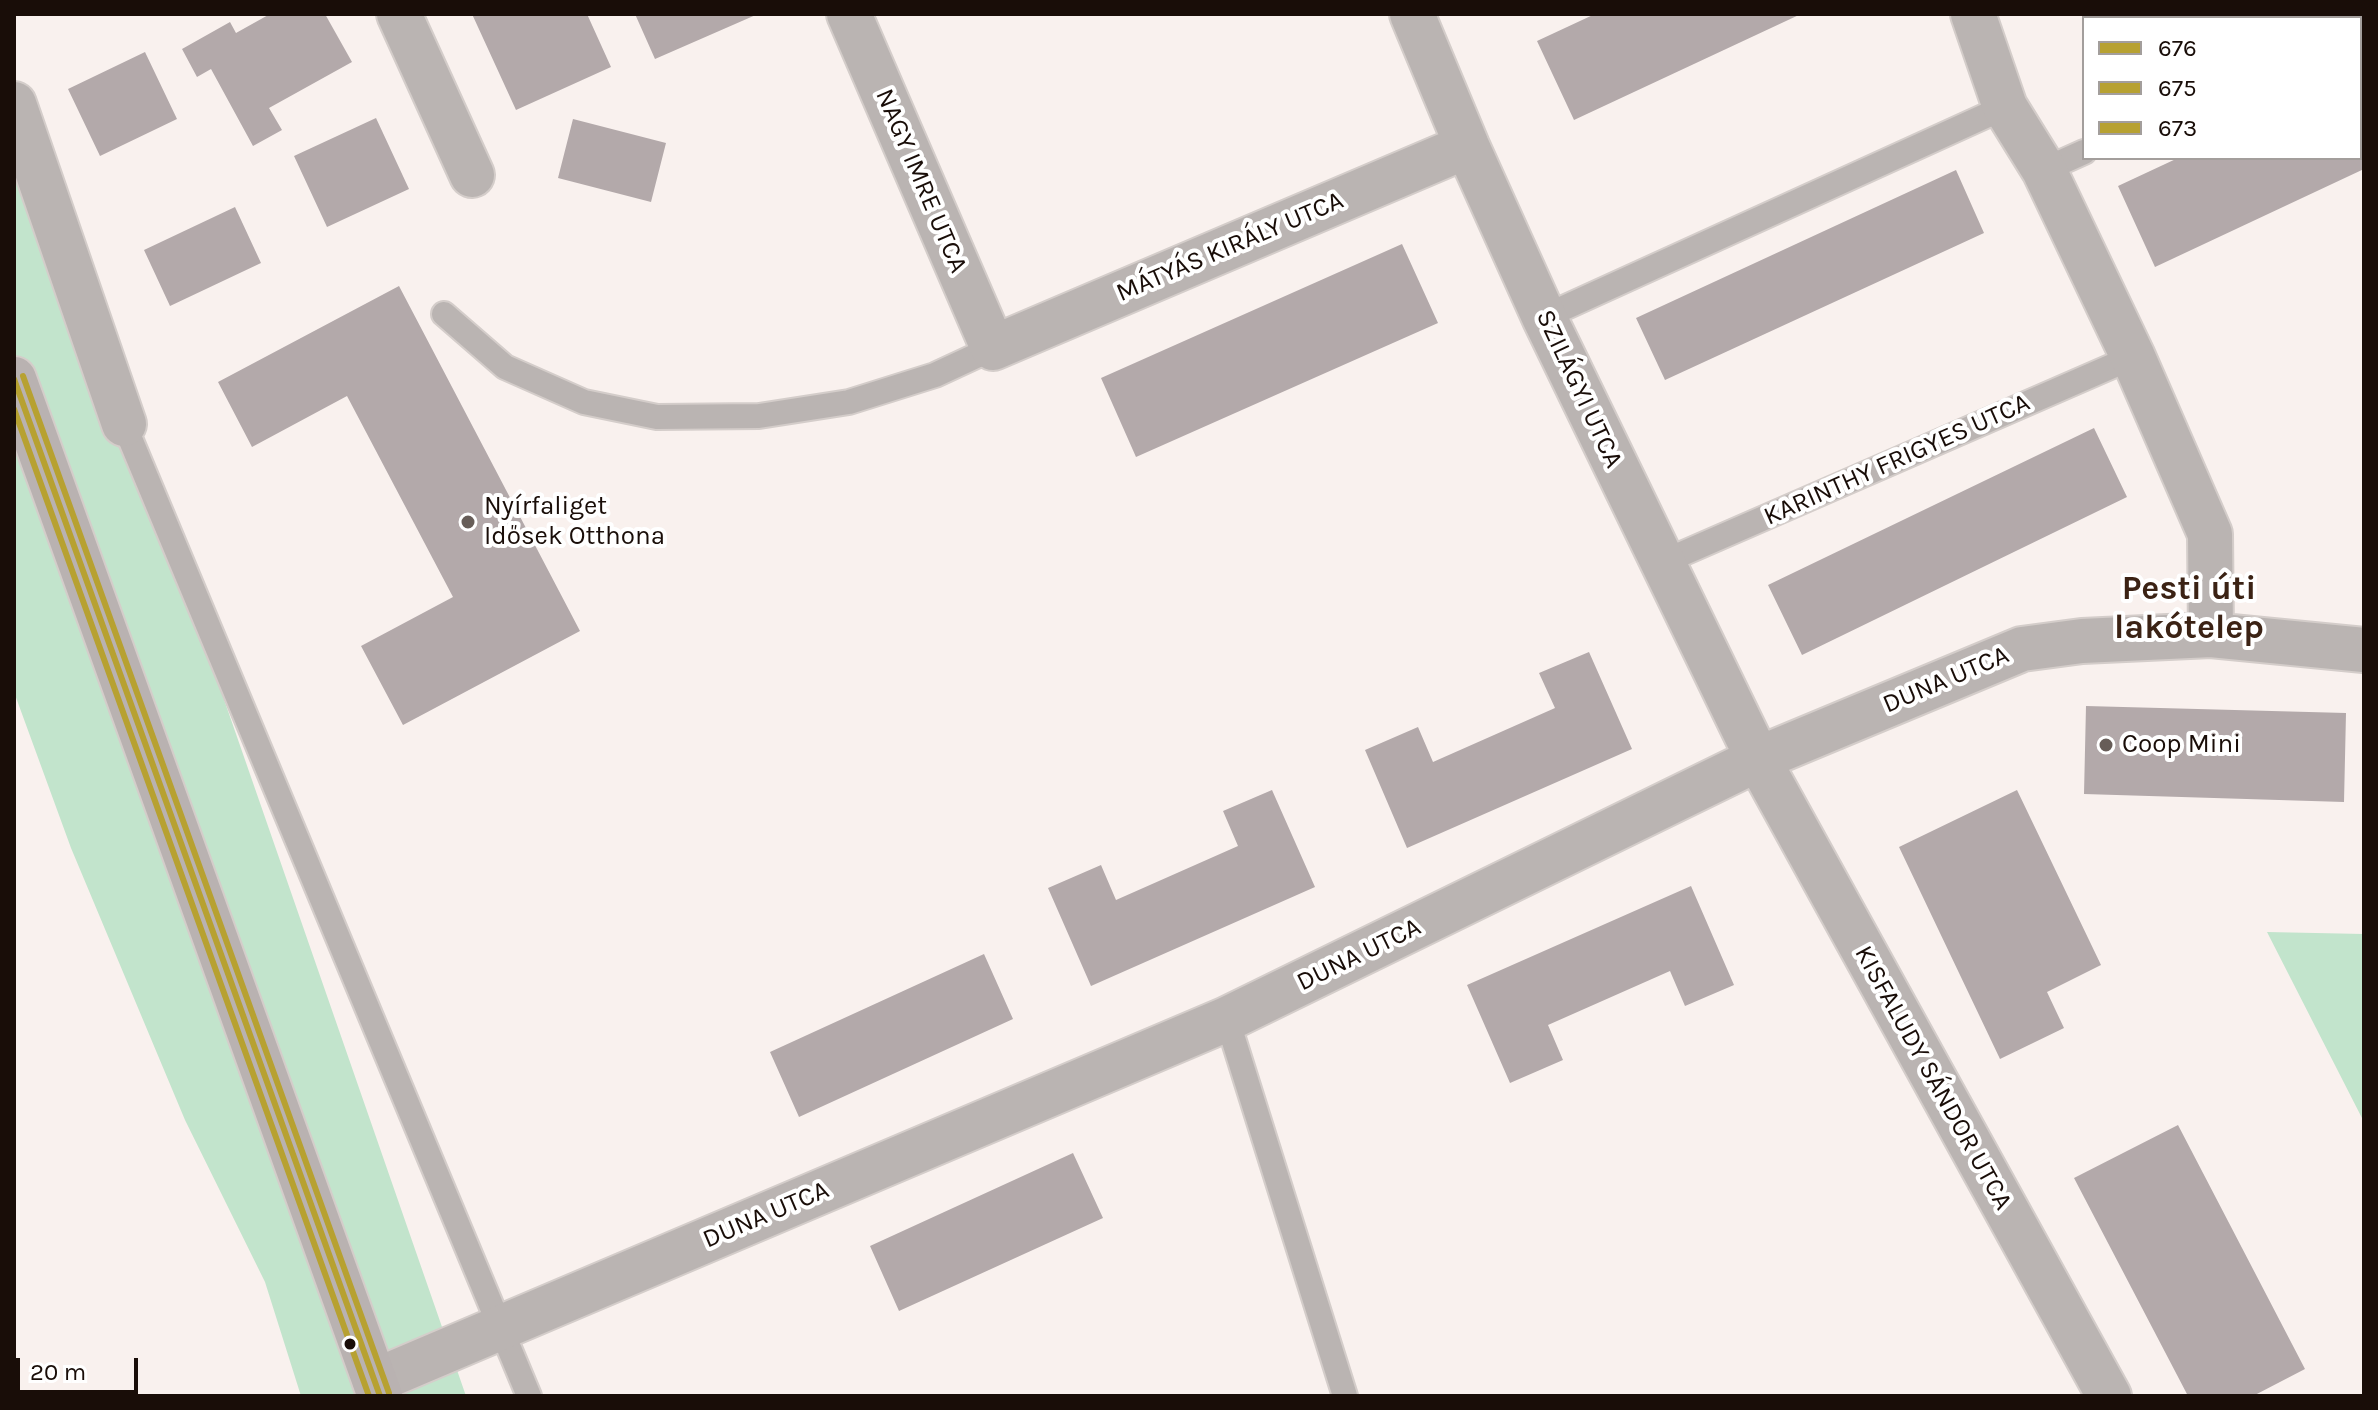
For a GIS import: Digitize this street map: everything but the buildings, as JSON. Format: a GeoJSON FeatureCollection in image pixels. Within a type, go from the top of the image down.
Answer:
{"type":"FeatureCollection","features":[{"type":"Feature","properties":{"kind":"main road"},"geometry":{"type":"LineString","coordinates":[[14,379],[377,1388]]}},
{"type":"Feature","properties":{"kind":"street"},"geometry":{"type":"LineString","coordinates":[[399,14],[472,175]]}},
{"type":"Feature","properties":{"kind":"street","name":"NAGY IMRE UTCA"},"geometry":{"type":"LineString","coordinates":[[849,14],[993,348]]}},
{"type":"Feature","properties":{"kind":"street","name":"SZILÁGYI UTCA"},"geometry":{"type":"LineString","coordinates":[[1412,14],[1544,317],[1758,759]]}},
{"type":"Feature","properties":{"kind":"street"},"geometry":{"type":"LineString","coordinates":[[1973,14],[2005,107],[2044,170],[2133,357],[2210,534],[2211,635]]}},
{"type":"Feature","properties":{"kind":"street"},"geometry":{"type":"LineString","coordinates":[[14,104],[124,424]]}},
{"type":"Feature","properties":{"kind":"street","name":"MÁTYÁS KIRÁLY UTCA"},"geometry":{"type":"LineString","coordinates":[[993,348],[1467,146]]}},
{"type":"Feature","properties":{"kind":"street","name":"DUNA UTCA"},"geometry":{"type":"LineString","coordinates":[[377,1388],[502,1328],[1227,1019],[1758,759],[2022,649],[2082,641],[2211,635],[2364,650]]}},
{"type":"Feature","properties":{"kind":"street","name":"KISFALUDY SÁNDOR UTCA"},"geometry":{"type":"LineString","coordinates":[[1758,759],[2109,1396]]}},
{"type":"Feature","properties":{"kind":"lane"},"geometry":{"type":"LineString","coordinates":[[1544,317],[2005,107]]}},
{"type":"Feature","properties":{"kind":"lane"},"geometry":{"type":"LineString","coordinates":[[2044,170],[2082,153]]}},
{"type":"Feature","properties":{"kind":"lane"},"geometry":{"type":"LineString","coordinates":[[444,314],[505,367],[584,402],[657,417],[759,416],[849,402],[935,375],[993,348]]}},
{"type":"Feature","properties":{"kind":"lane","name":"KARINTHY FRIGYES UTCA"},"geometry":{"type":"LineString","coordinates":[[1661,563],[2133,357]]}},
{"type":"Feature","properties":{"kind":"lane"},"geometry":{"type":"LineString","coordinates":[[124,424],[529,1396]]}},
{"type":"Feature","properties":{"kind":"lane"},"geometry":{"type":"LineString","coordinates":[[1227,1019],[1345,1396]]}},
{"type":"Feature","properties":{"kind":"green space"},"geometry":{"type":"Polygon","coordinates":[[[14,115],[145,472],[466,1396],[301,1396],[265,1282],[185,1120],[71,848],[14,692],[14,115]]]}},
{"type":"Feature","properties":{"kind":"green space"},"geometry":{"type":"Polygon","coordinates":[[[2267,932],[2364,934],[2364,1122],[2267,932]]]}},
{"type":"Feature","properties":{"kind":"transit line","name":"673"},"geometry":{"type":"LineString","coordinates":[[23,376],[389,1393]]}},
{"type":"Feature","properties":{"kind":"transit line","name":"676"},"geometry":{"type":"LineString","coordinates":[[14,379],[380,1396]]}},
{"type":"Feature","properties":{"kind":"transit line","name":"675"},"geometry":{"type":"LineString","coordinates":[[14,409],[369,1396]]}},
{"type":"Feature","properties":{"kind":"place","name":"Nyírfaliget Idősek Otthona"},"geometry":{"type":"Point","coordinates":[468,522]}},
{"type":"Feature","properties":{"kind":"place","name":"Coop Mini"},"geometry":{"type":"Point","coordinates":[2106,745]}},
{"type":"Feature","properties":{"kind":"district","name":"Pesti úti lakótelep"},"geometry":{"type":"Point","coordinates":[2189,608]}}]}
